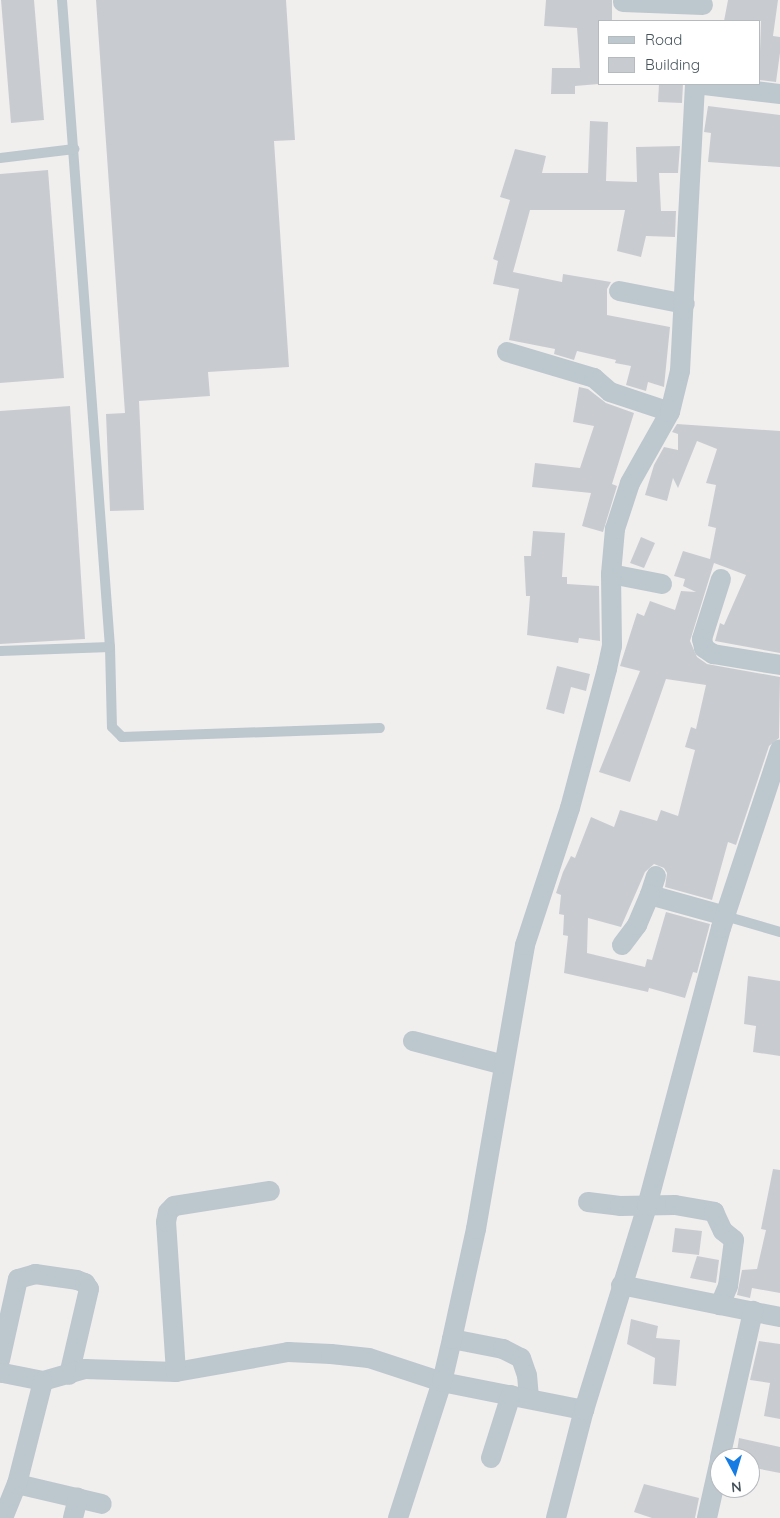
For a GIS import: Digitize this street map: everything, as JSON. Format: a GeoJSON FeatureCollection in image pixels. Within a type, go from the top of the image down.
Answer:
{"type":"FeatureCollection","features":[{"type":"Feature","properties":{"kind":"street"},"geometry":{"type":"LineString","coordinates":[[623,2],[703,9]]}},
{"type":"Feature","properties":{"kind":"street"},"geometry":{"type":"LineString","coordinates":[[398,1518],[442,1382],[452,1338],[476,1229],[525,945],[570,808],[607,669],[612,646],[611,574],[615,529],[630,483],[670,412],[680,371],[689,159],[696,85]]}},
{"type":"Feature","properties":{"kind":"street"},"geometry":{"type":"LineString","coordinates":[[704,85],[780,94]]}},
{"type":"Feature","properties":{"kind":"street"},"geometry":{"type":"LineString","coordinates":[[619,291],[684,304]]}},
{"type":"Feature","properties":{"kind":"street"},"geometry":{"type":"LineString","coordinates":[[507,352],[594,378],[610,392],[670,412]]}},
{"type":"Feature","properties":{"kind":"street"},"geometry":{"type":"LineString","coordinates":[[611,574],[662,584]]}},
{"type":"Feature","properties":{"kind":"street"},"geometry":{"type":"LineString","coordinates":[[721,579],[702,639],[704,648],[714,654],[780,665]]}},
{"type":"Feature","properties":{"kind":"street"},"geometry":{"type":"LineString","coordinates":[[556,1518],[584,1410],[646,1206],[725,916],[778,761]]}},
{"type":"Feature","properties":{"kind":"street"},"geometry":{"type":"LineString","coordinates":[[622,945],[637,925],[656,876]]}},
{"type":"Feature","properties":{"kind":"street"},"geometry":{"type":"LineString","coordinates":[[650,895],[725,916]]}},
{"type":"Feature","properties":{"kind":"street"},"geometry":{"type":"LineString","coordinates":[[413,1041],[504,1065]]}},
{"type":"Feature","properties":{"kind":"street"},"geometry":{"type":"LineString","coordinates":[[176,1372],[166,1222],[168,1212],[174,1206],[270,1192]]}},
{"type":"Feature","properties":{"kind":"street"},"geometry":{"type":"LineString","coordinates":[[588,1202],[646,1206],[676,1205],[714,1212],[723,1231],[734,1240],[728,1286],[720,1305]]}},
{"type":"Feature","properties":{"kind":"street"},"geometry":{"type":"LineString","coordinates":[[69,1375],[89,1288],[77,1280],[35,1274],[18,1279],[1,1373],[43,1381],[69,1375],[86,1369],[176,1372],[288,1352],[369,1358],[442,1382],[584,1410]]}},
{"type":"Feature","properties":{"kind":"street"},"geometry":{"type":"LineString","coordinates":[[621,1285],[780,1317]]}},
{"type":"Feature","properties":{"kind":"street"},"geometry":{"type":"LineString","coordinates":[[722,1448],[753,1311]]}},
{"type":"Feature","properties":{"kind":"street"},"geometry":{"type":"LineString","coordinates":[[452,1338],[503,1349],[521,1358],[527,1375],[520,1397],[491,1458]]}},
{"type":"Feature","properties":{"kind":"street"},"geometry":{"type":"LineString","coordinates":[[3,1518],[17,1484],[43,1381]]}},
{"type":"Feature","properties":{"kind":"street"},"geometry":{"type":"LineString","coordinates":[[17,1484],[102,1504]]}},
{"type":"Feature","properties":{"kind":"street"},"geometry":{"type":"LineString","coordinates":[[73,1518],[78,1498]]}},
{"type":"Feature","properties":{"kind":"street"},"geometry":{"type":"LineString","coordinates":[[707,1518],[711,1498]]}},
{"type":"Feature","properties":{"kind":"lane"},"geometry":{"type":"LineString","coordinates":[[62,0],[110,646],[112,727],[122,737],[380,728]]}},
{"type":"Feature","properties":{"kind":"lane"},"geometry":{"type":"LineString","coordinates":[[0,158],[74,149]]}},
{"type":"Feature","properties":{"kind":"lane"},"geometry":{"type":"LineString","coordinates":[[0,651],[110,646]]}},
{"type":"Feature","properties":{"kind":"lane"},"geometry":{"type":"LineString","coordinates":[[725,916],[780,932]]}},
{"type":"Feature","properties":{"kind":"building"},"geometry":{"type":"Polygon","coordinates":[[[1,0],[34,0],[44,120],[11,123],[1,0]]]}},
{"type":"Feature","properties":{"kind":"building"},"geometry":{"type":"Polygon","coordinates":[[[96,0],[286,0],[295,140],[274,141],[289,367],[208,372],[210,396],[139,401],[144,510],[110,511],[106,414],[125,413],[96,0]]]}},
{"type":"Feature","properties":{"kind":"building"},"geometry":{"type":"Polygon","coordinates":[[[546,0],[612,0],[612,20],[598,20],[598,84],[575,86],[575,94],[551,94],[552,68],[580,68],[577,28],[544,26],[546,0]]]}},
{"type":"Feature","properties":{"kind":"building"},"geometry":{"type":"Polygon","coordinates":[[[728,0],[778,0],[773,36],[780,37],[776,82],[760,80],[761,21],[724,20],[728,0]]]}},
{"type":"Feature","properties":{"kind":"building"},"geometry":{"type":"Polygon","coordinates":[[[659,85],[683,85],[682,103],[658,102],[659,85]]]}},
{"type":"Feature","properties":{"kind":"building"},"geometry":{"type":"Polygon","coordinates":[[[708,106],[780,115],[780,167],[708,162],[711,133],[704,132],[708,106]]]}},
{"type":"Feature","properties":{"kind":"building"},"geometry":{"type":"Polygon","coordinates":[[[590,121],[608,122],[606,181],[637,182],[636,147],[680,146],[678,173],[659,173],[661,211],[676,211],[675,237],[646,236],[641,257],[617,251],[625,210],[530,210],[513,272],[562,282],[563,274],[611,282],[607,289],[607,315],[670,327],[664,387],[648,382],[646,391],[626,385],[631,366],[615,363],[616,360],[577,351],[574,360],[554,354],[555,349],[509,340],[519,289],[493,284],[498,261],[493,259],[510,200],[500,197],[515,149],[546,156],[542,173],[588,173],[590,121]]]}},
{"type":"Feature","properties":{"kind":"building"},"geometry":{"type":"Polygon","coordinates":[[[48,170],[64,378],[0,383],[0,174],[48,170]]]}},
{"type":"Feature","properties":{"kind":"building"},"geometry":{"type":"Polygon","coordinates":[[[579,387],[588,389],[606,403],[634,413],[612,484],[617,486],[603,532],[582,526],[591,493],[532,487],[535,463],[580,468],[594,426],[573,422],[579,387]]]}},
{"type":"Feature","properties":{"kind":"building"},"geometry":{"type":"Polygon","coordinates":[[[70,406],[85,639],[0,644],[0,411],[70,406]]]}},
{"type":"Feature","properties":{"kind":"building"},"geometry":{"type":"Polygon","coordinates":[[[677,424],[780,431],[780,653],[715,641],[720,623],[724,625],[746,575],[714,563],[690,641],[697,657],[707,664],[780,677],[779,738],[769,746],[736,845],[728,842],[712,900],[665,887],[667,873],[664,868],[654,864],[645,872],[621,927],[588,918],[587,953],[645,967],[647,959],[652,960],[666,912],[710,924],[697,973],[693,972],[685,998],[649,988],[648,992],[564,973],[568,936],[563,935],[564,915],[559,914],[561,895],[556,893],[571,856],[575,858],[591,817],[614,827],[620,810],[657,821],[661,810],[678,816],[695,750],[685,747],[691,727],[696,729],[706,685],[666,679],[630,782],[599,772],[640,671],[620,666],[637,613],[644,616],[650,601],[675,610],[681,591],[696,592],[683,586],[685,579],[674,576],[683,551],[710,559],[716,528],[708,526],[716,485],[706,483],[717,449],[697,441],[678,488],[673,478],[667,501],[645,495],[654,465],[664,447],[678,450],[678,434],[672,432],[677,424]]]}},
{"type":"Feature","properties":{"kind":"building"},"geometry":{"type":"Polygon","coordinates":[[[533,531],[565,533],[562,577],[567,577],[567,584],[599,586],[600,641],[579,638],[578,643],[527,635],[530,596],[526,596],[524,556],[531,556],[533,531]]]}},
{"type":"Feature","properties":{"kind":"building"},"geometry":{"type":"Polygon","coordinates":[[[641,537],[655,543],[644,568],[630,563],[641,537]]]}},
{"type":"Feature","properties":{"kind":"building"},"geometry":{"type":"Polygon","coordinates":[[[557,666],[590,674],[586,691],[571,687],[564,714],[546,709],[557,666]]]}},
{"type":"Feature","properties":{"kind":"building"},"geometry":{"type":"Polygon","coordinates":[[[748,976],[780,981],[780,1056],[753,1052],[756,1026],[744,1024],[748,976]]]}},
{"type":"Feature","properties":{"kind":"building"},"geometry":{"type":"Polygon","coordinates":[[[773,1169],[780,1170],[780,1293],[752,1288],[750,1298],[737,1295],[742,1270],[757,1269],[766,1230],[761,1229],[773,1169]]]}},
{"type":"Feature","properties":{"kind":"building"},"geometry":{"type":"Polygon","coordinates":[[[675,1228],[702,1231],[699,1255],[672,1252],[675,1228]]]}},
{"type":"Feature","properties":{"kind":"building"},"geometry":{"type":"Polygon","coordinates":[[[697,1256],[719,1260],[716,1283],[690,1278],[697,1256]]]}},
{"type":"Feature","properties":{"kind":"building"},"geometry":{"type":"Polygon","coordinates":[[[631,1319],[658,1326],[656,1338],[680,1340],[676,1386],[653,1384],[655,1358],[627,1344],[631,1319]]]}},
{"type":"Feature","properties":{"kind":"building"},"geometry":{"type":"Polygon","coordinates":[[[759,1341],[780,1344],[780,1419],[764,1416],[770,1383],[750,1380],[759,1341]]]}},
{"type":"Feature","properties":{"kind":"building"},"geometry":{"type":"Polygon","coordinates":[[[739,1438],[780,1447],[780,1473],[760,1469],[760,1448],[738,1448],[739,1438]]]}},
{"type":"Feature","properties":{"kind":"building"},"geometry":{"type":"Polygon","coordinates":[[[644,1484],[699,1498],[695,1518],[652,1518],[634,1512],[644,1484]]]}}]}
